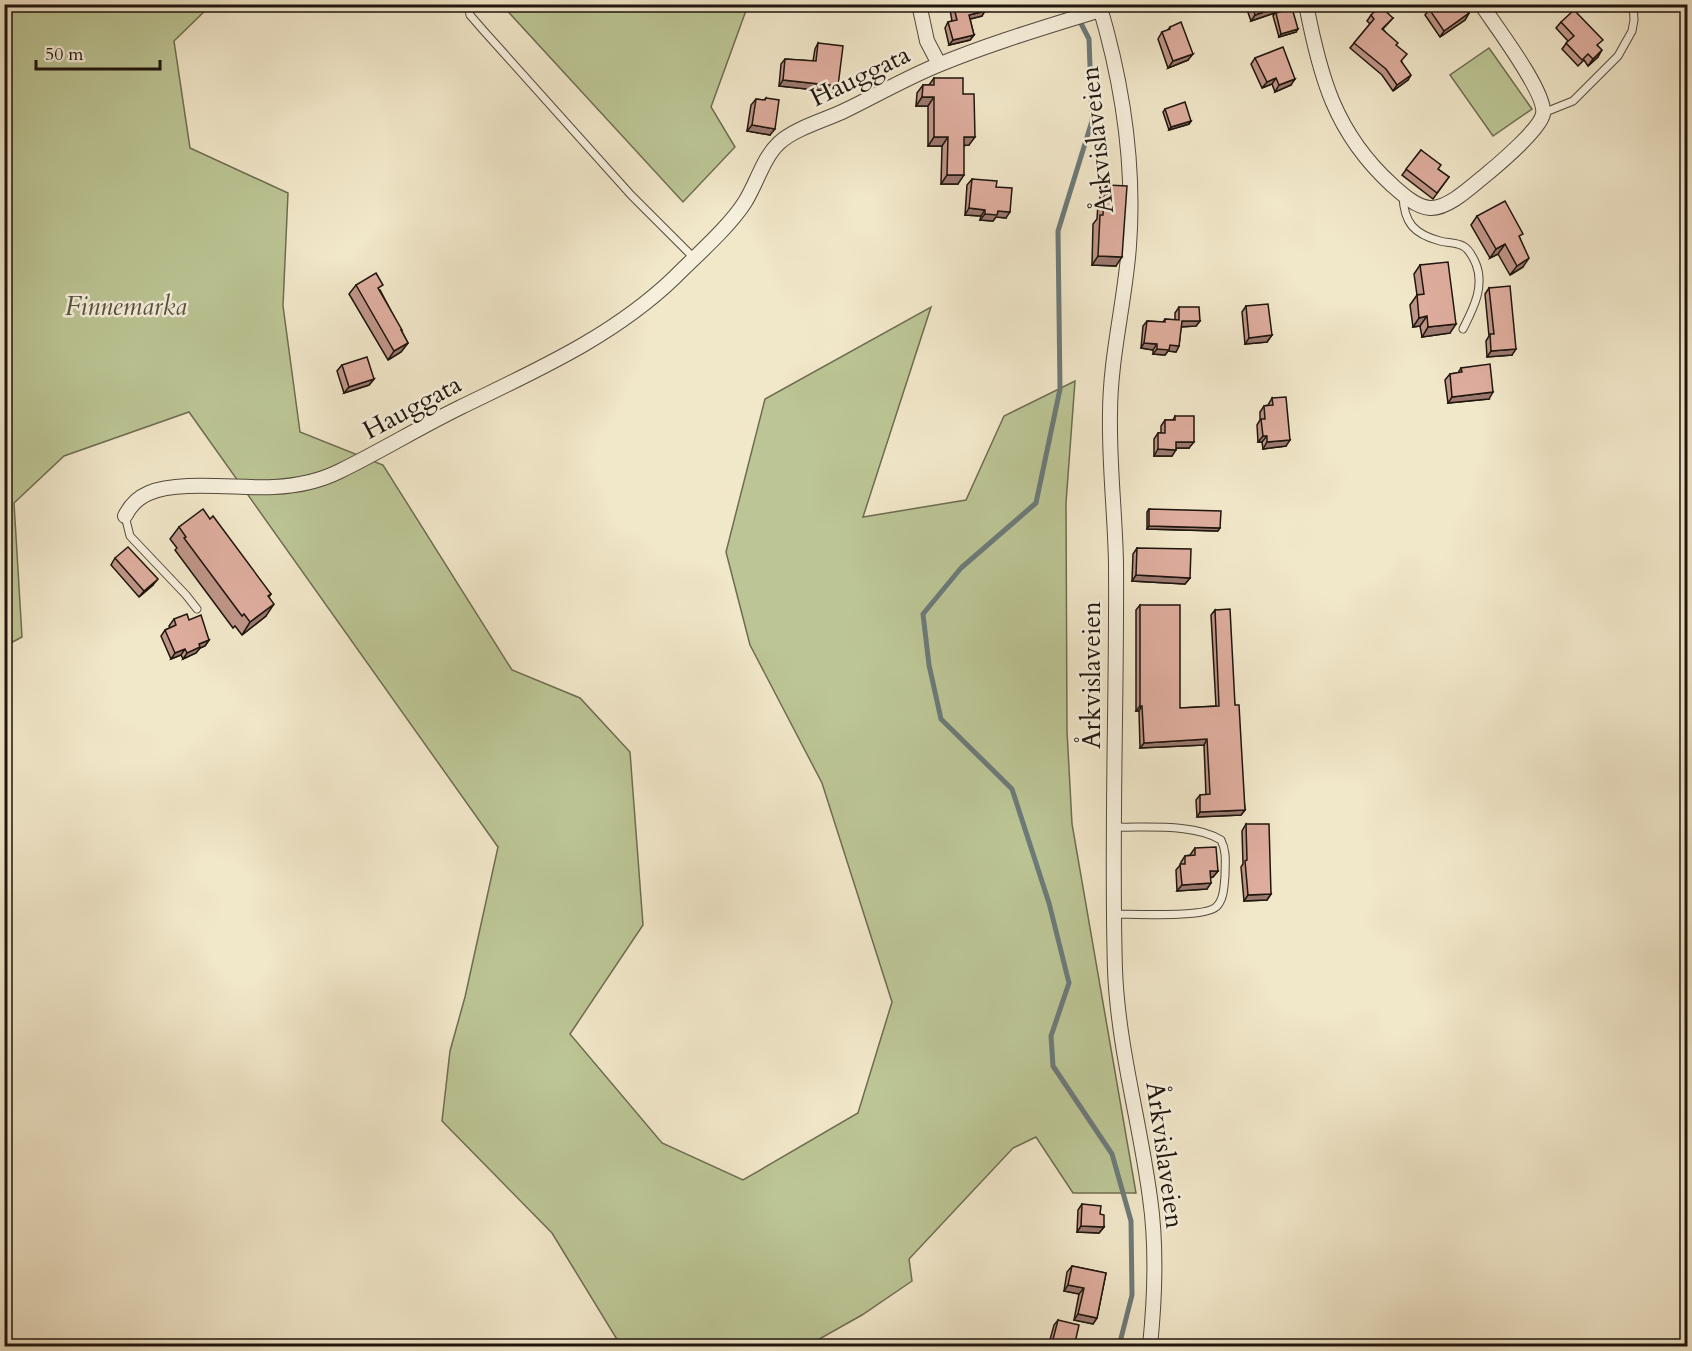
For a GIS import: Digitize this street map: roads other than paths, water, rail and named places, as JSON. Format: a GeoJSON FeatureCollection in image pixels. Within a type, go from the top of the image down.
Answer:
{"type":"FeatureCollection","features":[{"type":"Feature","properties":{"kind":"street"},"geometry":{"type":"LineString","coordinates":[[919,4],[927,41],[939,64]]}},
{"type":"Feature","properties":{"kind":"street"},"geometry":{"type":"LineString","coordinates":[[1306,4],[1324,82],[1341,120],[1361,151],[1403,195],[1420,206],[1431,208],[1454,199],[1501,162],[1537,125],[1543,113],[1540,95],[1480,4]]}},
{"type":"Feature","properties":{"kind":"street","name":"Hauggata"},"geometry":{"type":"LineString","coordinates":[[124,516],[136,500],[164,489],[297,485],[337,473],[584,345],[639,308],[674,277],[735,216],[746,201],[778,143],[939,64],[984,46],[1096,9]]}},
{"type":"Feature","properties":{"kind":"street","name":"Årkvislaveien"},"geometry":{"type":"LineString","coordinates":[[1096,9],[1117,83],[1130,177],[1129,245],[1110,384],[1110,444],[1116,560],[1114,914],[1119,1014],[1144,1153],[1152,1217],[1154,1293],[1150,1347]]}},
{"type":"Feature","properties":{"kind":"lane"},"geometry":{"type":"LineString","coordinates":[[461,4],[631,195],[693,257]]}},
{"type":"Feature","properties":{"kind":"lane"},"geometry":{"type":"LineString","coordinates":[[468,4],[470,15]]}},
{"type":"Feature","properties":{"kind":"lane"},"geometry":{"type":"LineString","coordinates":[[1543,113],[1573,101],[1618,56],[1632,32],[1633,4]]}},
{"type":"Feature","properties":{"kind":"lane"},"geometry":{"type":"LineString","coordinates":[[1403,195],[1406,217],[1418,231],[1427,237],[1464,246],[1474,259],[1479,271],[1480,287],[1463,330]]}},
{"type":"Feature","properties":{"kind":"lane"},"geometry":{"type":"LineString","coordinates":[[124,516],[129,536],[197,609]]}},
{"type":"Feature","properties":{"kind":"lane"},"geometry":{"type":"LineString","coordinates":[[1114,914],[1196,913],[1212,910],[1222,899],[1226,855],[1221,840],[1205,832],[1165,828],[1115,828]]}},
{"type":"Feature","properties":{"kind":"waterway"},"geometry":{"type":"LineString","coordinates":[[1071,4],[1089,39],[1092,121],[1058,231],[1060,389],[1036,503],[961,568],[923,614],[929,665],[941,719],[1012,789],[1049,903],[1069,983],[1051,1036],[1053,1066],[1112,1154],[1131,1221],[1132,1295],[1119,1346]]}},
{"type":"Feature","properties":{"kind":"park label","name":"Finnemarka"},"geometry":{"type":"Point","coordinates":[126,306]}}]}
